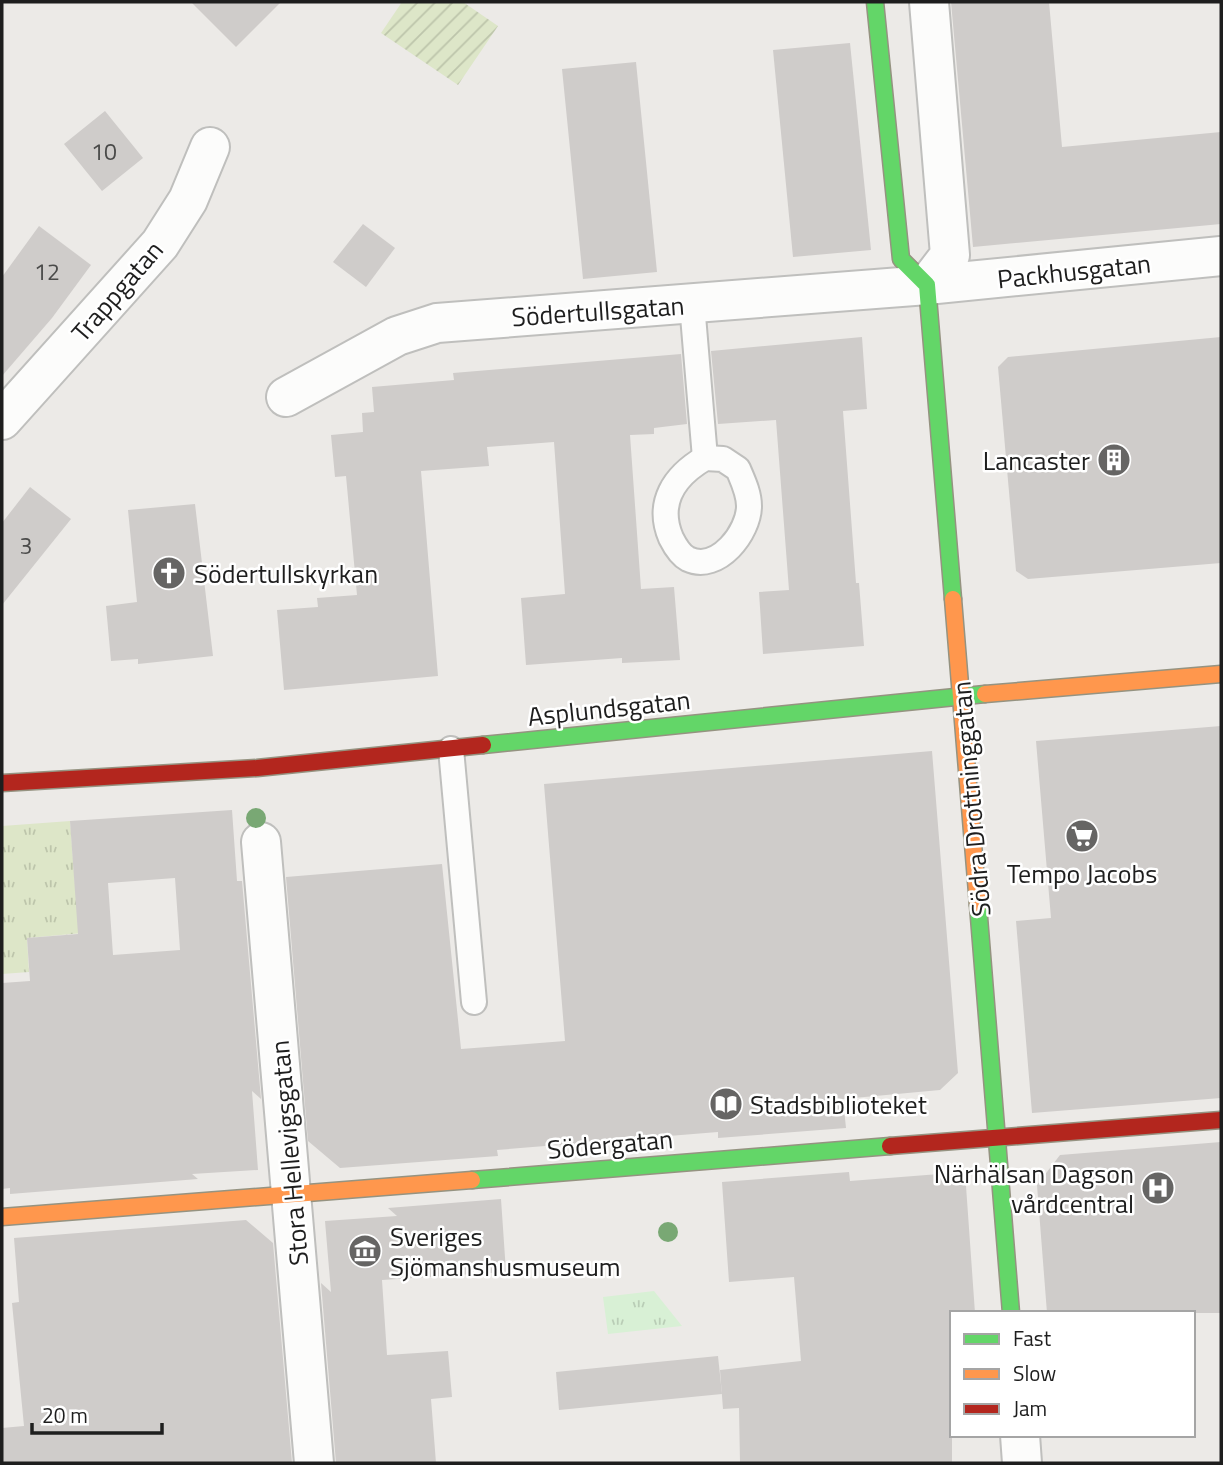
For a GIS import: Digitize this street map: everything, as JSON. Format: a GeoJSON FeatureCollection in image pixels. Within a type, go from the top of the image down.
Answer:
{"type":"FeatureCollection","features":[{"type":"Feature","properties":{"kind":"street"},"geometry":{"type":"LineString","coordinates":[[875,2],[901,259],[927,285],[950,255],[929,2]]}},
{"type":"Feature","properties":{"kind":"street","name":"Trappgatan"},"geometry":{"type":"LineString","coordinates":[[2,420],[160,244],[188,200],[210,147]]}},
{"type":"Feature","properties":{"kind":"street","name":"Packhusgatan"},"geometry":{"type":"LineString","coordinates":[[927,285],[1221,256]]}},
{"type":"Feature","properties":{"kind":"street","name":"Södertullsgatan"},"geometry":{"type":"LineString","coordinates":[[286,397],[397,336],[437,323],[927,285]]}},
{"type":"Feature","properties":{"kind":"street","name":"Södra Drottninggatan"},"geometry":{"type":"LineString","coordinates":[[927,285],[1011,1311]]}},
{"type":"Feature","properties":{"kind":"street","name":"Asplundsgatan"},"geometry":{"type":"LineString","coordinates":[[2,783],[257,768],[962,696],[1221,674]]}},
{"type":"Feature","properties":{"kind":"street","name":"Stora Hellevigsgatan"},"geometry":{"type":"LineString","coordinates":[[261,842],[314,1463]]}},
{"type":"Feature","properties":{"kind":"street","name":"Södergatan"},"geometry":{"type":"LineString","coordinates":[[2,1217],[1221,1119]]}},
{"type":"Feature","properties":{"kind":"street"},"geometry":{"type":"LineString","coordinates":[[1020,1437],[1022,1463]]}},
{"type":"Feature","properties":{"kind":"lane"},"geometry":{"type":"LineString","coordinates":[[692,304],[705,458]]}},
{"type":"Feature","properties":{"kind":"lane"},"geometry":{"type":"LineString","coordinates":[[451,750],[474,1002]]}},
{"type":"Feature","properties":{"kind":"green space"},"geometry":{"type":"Polygon","coordinates":[[[402,2],[463,2],[498,26],[458,85],[381,33],[402,2]]]}},
{"type":"Feature","properties":{"kind":"green space"},"geometry":{"type":"Polygon","coordinates":[[[70,821],[75,885],[83,933],[27,938],[29,972],[2,974],[2,826],[70,821]]]}},
{"type":"Feature","properties":{"kind":"green space"},"geometry":{"type":"Polygon","coordinates":[[[654,1291],[682,1326],[608,1334],[603,1297],[654,1291]]]}},
{"type":"Feature","properties":{"kind":"building"},"geometry":{"type":"Polygon","coordinates":[[[191,2],[281,2],[236,47],[191,2]]]}},
{"type":"Feature","properties":{"kind":"building"},"geometry":{"type":"Polygon","coordinates":[[[951,2],[1049,2],[1062,147],[1221,132],[1221,224],[973,247],[951,2]]]}},
{"type":"Feature","properties":{"kind":"building"},"geometry":{"type":"Polygon","coordinates":[[[850,43],[871,250],[793,257],[773,50],[850,43]]]}},
{"type":"Feature","properties":{"kind":"building"},"geometry":{"type":"Polygon","coordinates":[[[636,62],[657,272],[583,279],[562,69],[636,62]]]}},
{"type":"Feature","properties":{"kind":"building"},"geometry":{"type":"Polygon","coordinates":[[[105,111],[143,158],[102,191],[64,144],[105,111]]]}},
{"type":"Feature","properties":{"kind":"building"},"geometry":{"type":"Polygon","coordinates":[[[363,224],[395,248],[366,287],[333,262],[363,224]]]}},
{"type":"Feature","properties":{"kind":"building"},"geometry":{"type":"Polygon","coordinates":[[[39,226],[91,265],[52,318],[2,376],[2,277],[39,226]]]}},
{"type":"Feature","properties":{"kind":"building"},"geometry":{"type":"Polygon","coordinates":[[[862,337],[867,409],[843,411],[856,583],[859,583],[864,646],[763,654],[759,592],[789,590],[776,420],[718,424],[711,351],[862,337]]]}},
{"type":"Feature","properties":{"kind":"building","name":"Lancaster"},"geometry":{"type":"Polygon","coordinates":[[[1221,337],[1221,563],[1028,579],[1016,571],[998,367],[1008,357],[1221,337]]]}},
{"type":"Feature","properties":{"kind":"building"},"geometry":{"type":"Polygon","coordinates":[[[681,354],[687,424],[654,428],[654,434],[630,435],[641,589],[674,587],[680,660],[622,663],[622,658],[526,665],[521,598],[565,594],[554,442],[487,447],[489,466],[421,471],[438,676],[284,690],[277,610],[318,607],[317,598],[357,595],[346,476],[335,477],[331,435],[363,432],[362,413],[374,412],[372,387],[454,380],[453,373],[681,354]]]}},
{"type":"Feature","properties":{"kind":"building"},"geometry":{"type":"Polygon","coordinates":[[[30,487],[71,519],[2,605],[2,523],[30,487]]]}},
{"type":"Feature","properties":{"kind":"building","name":"Södertullskyrkan"},"geometry":{"type":"Polygon","coordinates":[[[195,504],[213,656],[138,664],[138,659],[111,661],[106,606],[137,602],[128,510],[195,504]]]}},
{"type":"Feature","properties":{"kind":"building"},"geometry":{"type":"Polygon","coordinates":[[[1221,726],[1221,1098],[1032,1113],[1016,921],[1051,918],[1036,741],[1221,726]]]}},
{"type":"Feature","properties":{"kind":"building"},"geometry":{"type":"Polygon","coordinates":[[[932,751],[958,1073],[940,1090],[843,1099],[846,1128],[718,1138],[718,1132],[497,1150],[498,1156],[340,1168],[308,1141],[286,877],[442,864],[461,1049],[565,1041],[544,784],[932,751]]]}},
{"type":"Feature","properties":{"kind":"building"},"geometry":{"type":"Polygon","coordinates":[[[232,810],[237,881],[242,881],[261,1099],[252,1091],[258,1170],[192,1174],[198,1179],[10,1194],[10,1188],[2,1189],[2,983],[30,981],[27,938],[78,934],[70,821],[232,810]],[[175,878],[108,883],[113,955],[180,950],[175,878]]]}},
{"type":"Feature","properties":{"kind":"building"},"geometry":{"type":"Polygon","coordinates":[[[1221,1142],[1221,1313],[1047,1311],[1037,1185],[1060,1155],[1221,1142]]]}},
{"type":"Feature","properties":{"kind":"building"},"geometry":{"type":"Polygon","coordinates":[[[849,1172],[850,1181],[952,1173],[966,1186],[975,1311],[950,1311],[952,1463],[740,1463],[739,1408],[723,1409],[720,1370],[801,1361],[794,1277],[729,1282],[722,1182],[849,1172]]]}},
{"type":"Feature","properties":{"kind":"building"},"geometry":{"type":"Polygon","coordinates":[[[501,1199],[506,1272],[382,1280],[387,1355],[448,1351],[452,1397],[431,1399],[436,1463],[336,1463],[321,1283],[331,1292],[325,1221],[397,1216],[388,1208],[501,1199]]]}},
{"type":"Feature","properties":{"kind":"building"},"geometry":{"type":"Polygon","coordinates":[[[246,1220],[273,1243],[292,1463],[2,1463],[2,1428],[24,1426],[12,1303],[19,1302],[14,1238],[246,1220]]]}},
{"type":"Feature","properties":{"kind":"building"},"geometry":{"type":"Polygon","coordinates":[[[718,1356],[722,1394],[559,1410],[556,1372],[718,1356]]]}},
{"type":"Feature","properties":{"kind":"traffic: fast"},"geometry":{"type":"LineString","coordinates":[[875,2],[901,259],[927,285],[953,599]]}},
{"type":"Feature","properties":{"kind":"traffic: fast"},"geometry":{"type":"LineString","coordinates":[[483,745],[985,694]]}},
{"type":"Feature","properties":{"kind":"traffic: fast"},"geometry":{"type":"LineString","coordinates":[[978,905],[1011,1311]]}},
{"type":"Feature","properties":{"kind":"traffic: fast"},"geometry":{"type":"LineString","coordinates":[[472,1180],[890,1146]]}},
{"type":"Feature","properties":{"kind":"traffic: slow"},"geometry":{"type":"LineString","coordinates":[[953,599],[978,905]]}},
{"type":"Feature","properties":{"kind":"traffic: slow"},"geometry":{"type":"LineString","coordinates":[[985,694],[1221,674]]}},
{"type":"Feature","properties":{"kind":"traffic: slow"},"geometry":{"type":"LineString","coordinates":[[2,1217],[472,1180]]}},
{"type":"Feature","properties":{"kind":"traffic: jam"},"geometry":{"type":"LineString","coordinates":[[2,783],[257,768],[483,745]]}},
{"type":"Feature","properties":{"kind":"traffic: jam"},"geometry":{"type":"LineString","coordinates":[[890,1146],[1221,1120]]}},
{"type":"Feature","properties":{"kind":"place","name":"Lancaster"},"geometry":{"type":"Point","coordinates":[1114,460]}},
{"type":"Feature","properties":{"kind":"place","name":"Södertullskyrkan"},"geometry":{"type":"Point","coordinates":[169,573]}},
{"type":"Feature","properties":{"kind":"place","name":"Tempo Jacobs"},"geometry":{"type":"Point","coordinates":[1082,836]}},
{"type":"Feature","properties":{"kind":"place","name":"Stadsbiblioteket"},"geometry":{"type":"Point","coordinates":[726,1104]}},
{"type":"Feature","properties":{"kind":"place","name":"Närhälsan Dagson vårdcentral"},"geometry":{"type":"Point","coordinates":[1158,1188]}},
{"type":"Feature","properties":{"kind":"place","name":"Sveriges Sjömanshusmuseum"},"geometry":{"type":"Point","coordinates":[365,1251]}}]}
